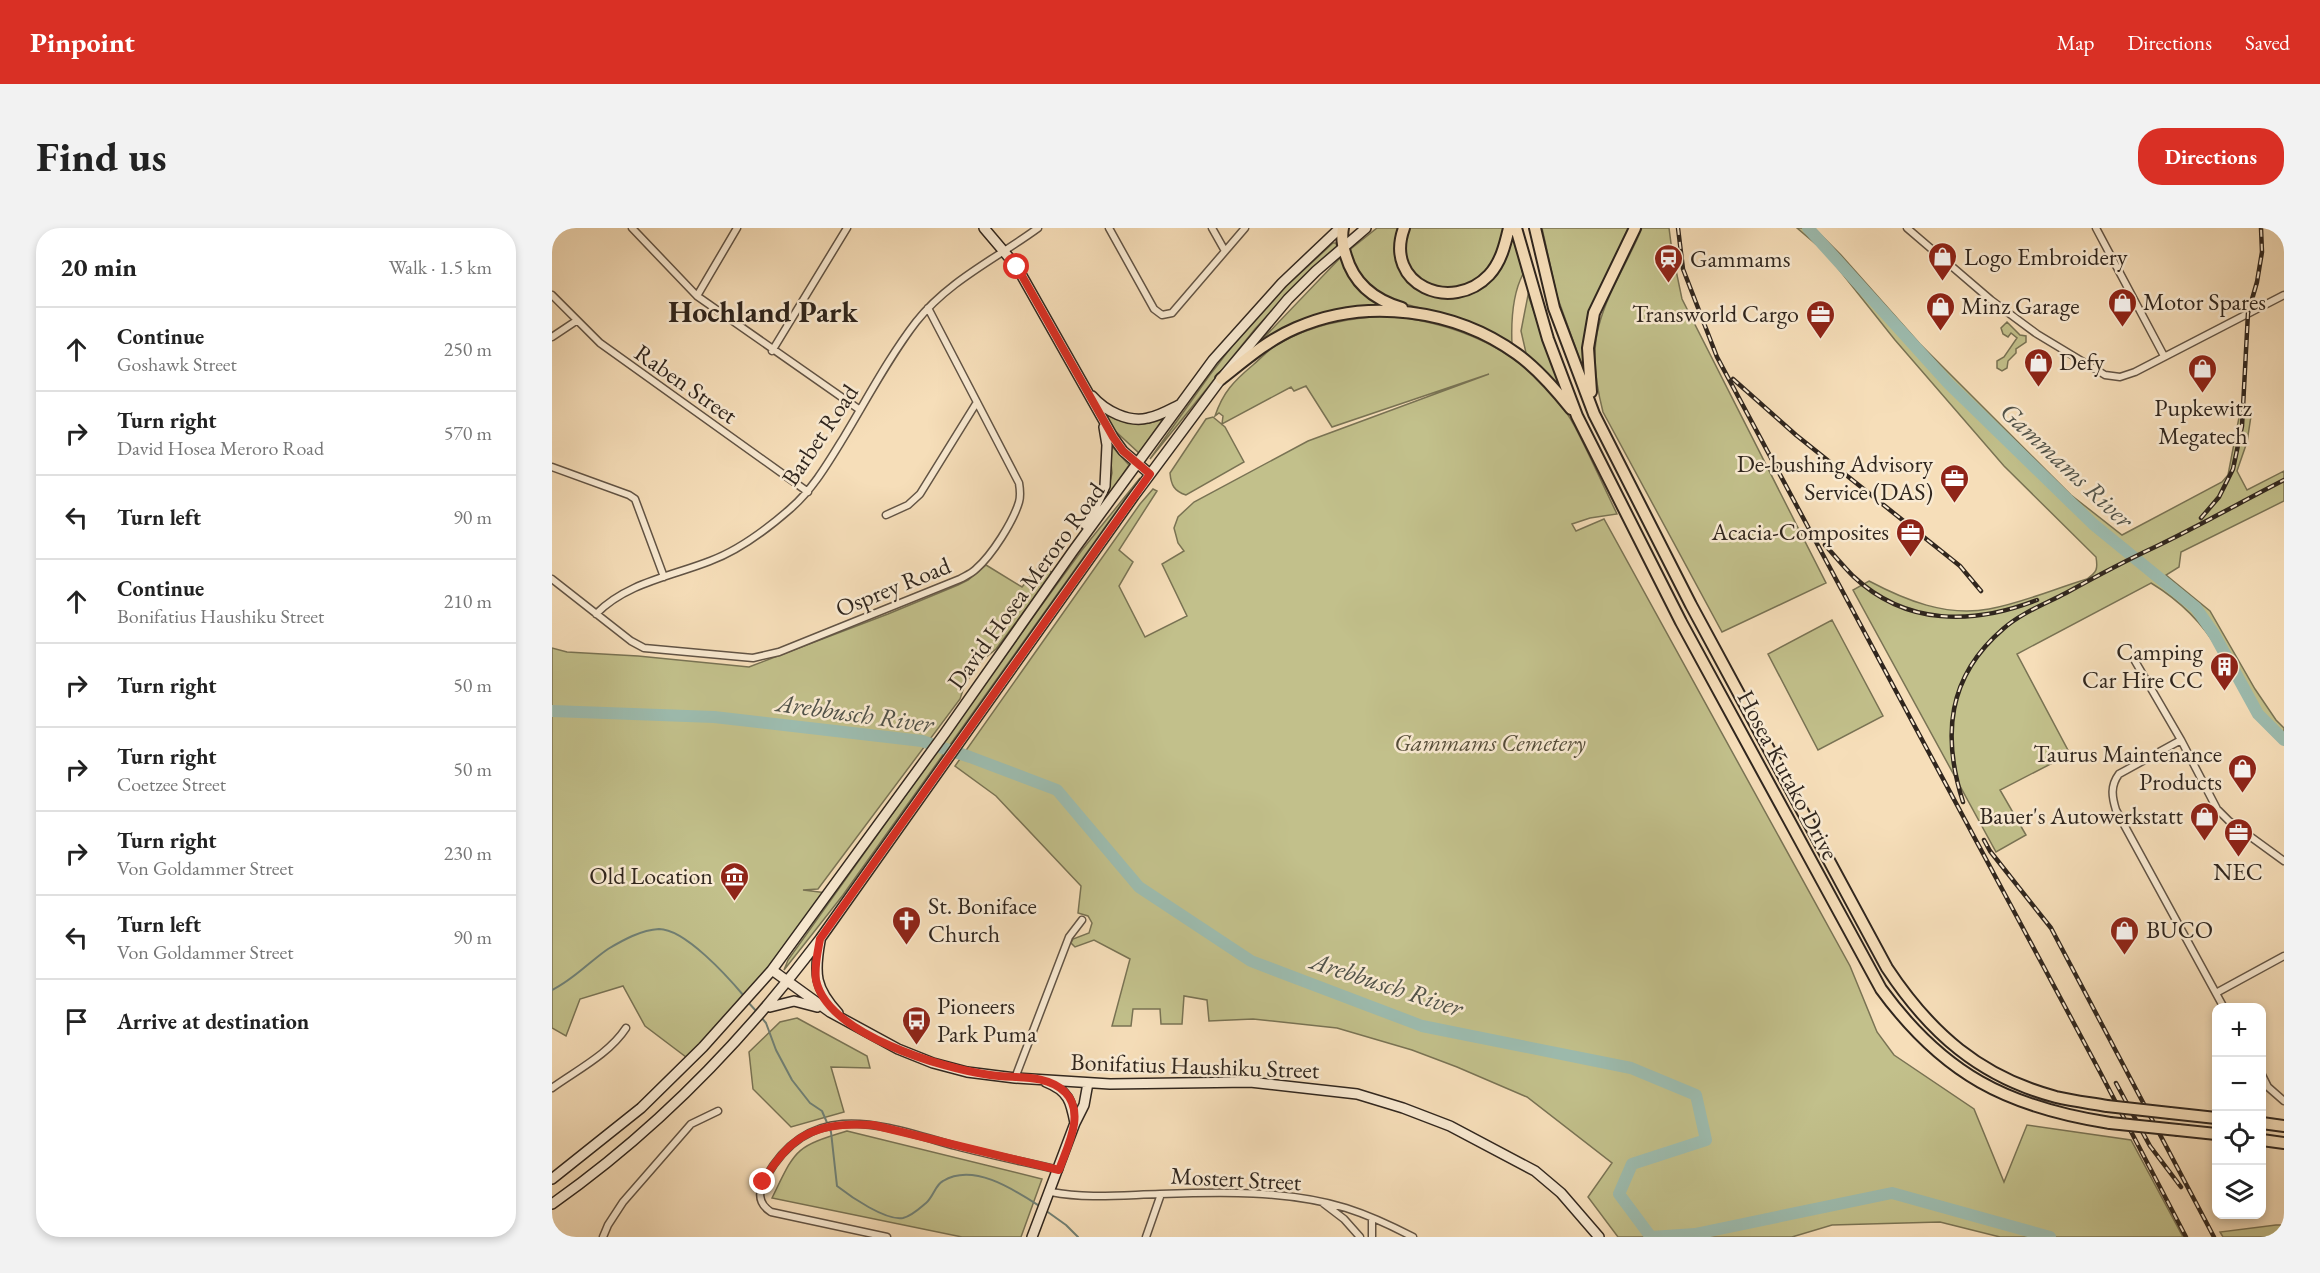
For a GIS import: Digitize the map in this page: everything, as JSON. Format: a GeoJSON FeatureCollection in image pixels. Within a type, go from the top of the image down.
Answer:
{"type":"FeatureCollection","features":[{"type":"Feature","properties":{"kind":"main road"},"geometry":{"type":"LineString","coordinates":[[984,228],[1006,252],[1041,309],[1103,421],[1123,451],[1150,474]]}},
{"type":"Feature","properties":{"kind":"main road"},"geometry":{"type":"LineString","coordinates":[[1342,228],[1349,266],[1364,288],[1388,304],[1476,330],[1517,354],[1549,382],[1577,416]]}},
{"type":"Feature","properties":{"kind":"main road","name":"David Hosea Meroro Road"},"geometry":{"type":"LineString","coordinates":[[552,1179],[641,1108],[729,1020],[772,970],[1213,360],[1266,300],[1342,228]]}},
{"type":"Feature","properties":{"kind":"main road","name":"David Hosea Meroro Road"},"geometry":{"type":"LineString","coordinates":[[552,1204],[588,1179],[644,1133],[696,1084],[765,1010],[820,939],[1150,474],[1221,379],[1255,335],[1288,298],[1366,228]]}},
{"type":"Feature","properties":{"kind":"main road"},"geometry":{"type":"LineString","coordinates":[[1404,228],[1400,261],[1406,271],[1423,286],[1443,293],[1466,290],[1488,275],[1499,259],[1509,228]]}},
{"type":"Feature","properties":{"kind":"main road","name":"Hosea Kutako Drive"},"geometry":{"type":"LineString","coordinates":[[1516,228],[1548,339],[1577,416],[1631,526],[1785,816],[1872,975],[1893,1005],[1930,1047],[1981,1083],[2010,1098],[2062,1115],[2110,1123],[2212,1133]]}},
{"type":"Feature","properties":{"kind":"main road","name":"Hosea Kutako Drive"},"geometry":{"type":"LineString","coordinates":[[1535,228],[1554,308],[1594,414],[1691,605],[1901,990],[1934,1028],[1956,1048],[1992,1072],[2027,1088],[2058,1097],[2107,1106],[2212,1117]]}},
{"type":"Feature","properties":{"kind":"main road"},"geometry":{"type":"LineString","coordinates":[[1594,414],[1588,372],[1589,336],[1594,314],[1635,228]]}},
{"type":"Feature","properties":{"kind":"main road"},"geometry":{"type":"LineString","coordinates":[[1221,379],[1266,344],[1313,321],[1358,310],[1423,315]]}},
{"type":"Feature","properties":{"kind":"main road"},"geometry":{"type":"LineString","coordinates":[[1081,383],[1096,400],[1123,417],[1139,420],[1150,418],[1181,404]]}},
{"type":"Feature","properties":{"kind":"main road"},"geometry":{"type":"LineString","coordinates":[[1073,551],[1105,486],[1107,446],[1103,421]]}},
{"type":"Feature","properties":{"kind":"main road"},"geometry":{"type":"LineString","coordinates":[[820,939],[817,981],[831,1005],[848,1023]]}},
{"type":"Feature","properties":{"kind":"main road","name":"Bonifatius Haushiku Street"},"geometry":{"type":"LineString","coordinates":[[772,970],[848,1023],[898,1049],[933,1063],[967,1072],[1015,1078],[1110,1084],[1250,1082],[1357,1094],[1403,1108],[1450,1126],[1535,1171],[1561,1193],[1599,1237]]}},
{"type":"Feature","properties":{"kind":"main road"},"geometry":{"type":"LineString","coordinates":[[765,1010],[794,1000],[830,1012]]}},
{"type":"Feature","properties":{"kind":"main road"},"geometry":{"type":"LineString","coordinates":[[1037,1078],[1065,1093],[1072,1104],[1076,1123]]}},
{"type":"Feature","properties":{"kind":"main road"},"geometry":{"type":"LineString","coordinates":[[1084,1105],[1088,1083]]}},
{"type":"Feature","properties":{"kind":"main road"},"geometry":{"type":"LineString","coordinates":[[1032,1237],[1084,1105],[1095,1090],[1110,1084]]}},
{"type":"Feature","properties":{"kind":"main road"},"geometry":{"type":"LineString","coordinates":[[2266,1124],[2284,1126]]}},
{"type":"Feature","properties":{"kind":"main road"},"geometry":{"type":"LineString","coordinates":[[2266,1141],[2284,1143]]}},
{"type":"Feature","properties":{"kind":"street"},"geometry":{"type":"LineString","coordinates":[[632,228],[697,297],[860,410]]}},
{"type":"Feature","properties":{"kind":"street"},"geometry":{"type":"LineString","coordinates":[[697,297],[737,228]]}},
{"type":"Feature","properties":{"kind":"street"},"geometry":{"type":"LineString","coordinates":[[772,351],[846,228]]}},
{"type":"Feature","properties":{"kind":"street","name":"Barbet Road"},"geometry":{"type":"LineString","coordinates":[[596,614],[615,597],[711,561],[737,548],[772,524],[808,492],[824,470],[909,332],[928,308],[960,280],[1006,252],[1038,228]]}},
{"type":"Feature","properties":{"kind":"street"},"geometry":{"type":"LineString","coordinates":[[1109,228],[1154,309],[1162,315],[1172,313],[1245,228]]}},
{"type":"Feature","properties":{"kind":"street"},"geometry":{"type":"LineString","coordinates":[[1212,228],[1225,251]]}},
{"type":"Feature","properties":{"kind":"street"},"geometry":{"type":"LineString","coordinates":[[1907,228],[1991,300],[2037,334],[2098,372],[2113,377],[2135,372],[2284,295]]}},
{"type":"Feature","properties":{"kind":"street"},"geometry":{"type":"LineString","coordinates":[[2096,228],[2164,356]]}},
{"type":"Feature","properties":{"kind":"street","name":"Raben Street"},"geometry":{"type":"LineString","coordinates":[[552,295],[600,343],[808,492]]}},
{"type":"Feature","properties":{"kind":"street","name":"Osprey Road"},"geometry":{"type":"LineString","coordinates":[[552,579],[631,641],[644,648],[753,658],[779,652],[960,579],[976,569],[984,561],[1014,513],[1020,493],[1019,483],[928,308]]}},
{"type":"Feature","properties":{"kind":"street"},"geometry":{"type":"LineString","coordinates":[[552,337],[576,321]]}},
{"type":"Feature","properties":{"kind":"street"},"geometry":{"type":"LineString","coordinates":[[886,515],[908,505],[920,494],[977,402]]}},
{"type":"Feature","properties":{"kind":"street"},"geometry":{"type":"LineString","coordinates":[[552,467],[635,499],[664,577]]}},
{"type":"Feature","properties":{"kind":"street"},"geometry":{"type":"LineString","coordinates":[[2135,661],[2181,740],[2217,809],[2229,821],[2284,861]]}},
{"type":"Feature","properties":{"kind":"street"},"geometry":{"type":"LineString","coordinates":[[2181,740],[2119,774],[2115,779],[2112,795],[2116,810],[2221,1003]]}},
{"type":"Feature","properties":{"kind":"street"},"geometry":{"type":"LineString","coordinates":[[1015,1078],[1069,937],[1082,920]]}},
{"type":"Feature","properties":{"kind":"street"},"geometry":{"type":"LineString","coordinates":[[2216,993],[2284,956]]}},
{"type":"Feature","properties":{"kind":"street"},"geometry":{"type":"LineString","coordinates":[[552,1088],[607,1049],[626,1028]]}},
{"type":"Feature","properties":{"kind":"street"},"geometry":{"type":"LineString","coordinates":[[2266,1084],[2284,1101]]}},
{"type":"Feature","properties":{"kind":"street"},"geometry":{"type":"LineString","coordinates":[[603,1237],[623,1202],[691,1124],[718,1111]]}},
{"type":"Feature","properties":{"kind":"street"},"geometry":{"type":"LineString","coordinates":[[887,1237],[771,1212],[765,1208],[759,1192],[783,1151],[802,1135],[829,1125],[849,1123],[873,1125],[905,1132],[1059,1170]]}},
{"type":"Feature","properties":{"kind":"street","name":"Mostert Street"},"geometry":{"type":"LineString","coordinates":[[1050,1192],[1099,1196],[1257,1194],[1299,1197],[1348,1208],[1413,1237]]}},
{"type":"Feature","properties":{"kind":"street"},"geometry":{"type":"LineString","coordinates":[[1146,1237],[1161,1194]]}},
{"type":"Feature","properties":{"kind":"street"},"geometry":{"type":"LineString","coordinates":[[1323,1203],[1344,1219],[1360,1237]]}},
{"type":"Feature","properties":{"kind":"street"},"geometry":{"type":"LineString","coordinates":[[1372,1219],[1372,1237]]}},
{"type":"Feature","properties":{"kind":"green space"},"geometry":{"type":"Polygon","coordinates":[[[1377,228],[1400,228],[1396,250],[1401,272],[1415,288],[1437,296],[1448,296],[1479,288],[1513,232],[1523,274],[1516,291],[1513,309],[1512,345],[1477,325],[1387,299],[1366,285],[1347,252],[1377,228]]]}},
{"type":"Feature","properties":{"kind":"green space"},"geometry":{"type":"Polygon","coordinates":[[[1408,228],[1504,228],[1494,262],[1487,271],[1467,284],[1445,289],[1428,285],[1408,268],[1403,251],[1408,228]]]}},
{"type":"Feature","properties":{"kind":"green space"},"geometry":{"type":"Polygon","coordinates":[[[1542,228],[1631,228],[1603,281],[1590,315],[1584,352],[1585,374],[1557,296],[1542,228]]]}},
{"type":"Feature","properties":{"kind":"green space"},"geometry":{"type":"Polygon","coordinates":[[[1642,228],[1669,228],[1682,299],[1826,583],[1722,632],[1603,412],[1598,391],[1595,347],[1599,325],[1608,300],[1642,228]]]}},
{"type":"Feature","properties":{"kind":"green space"},"geometry":{"type":"Polygon","coordinates":[[[1797,228],[1814,228],[1920,344],[2071,495],[2122,535],[2222,482],[2228,475],[2241,407],[2251,416],[2247,442],[2237,471],[2247,490],[2284,471],[2284,501],[2181,552],[2179,567],[2166,575],[2210,611],[2255,689],[2284,728],[2284,745],[2272,735],[2254,713],[2219,651],[2197,621],[2180,604],[2151,583],[2017,654],[2070,754],[2000,790],[2026,835],[1996,852],[1853,590],[1869,581],[1897,595],[1942,609],[1973,611],[1989,609],[2026,600],[2087,579],[2096,570],[2096,557],[2004,466],[1895,340],[1825,252],[1797,228]]]}},
{"type":"Feature","properties":{"kind":"green space"},"geometry":{"type":"Polygon","coordinates":[[[1333,243],[1336,243],[1337,247],[1255,329],[1150,459],[1233,345],[1282,290],[1333,243]]]}},
{"type":"Feature","properties":{"kind":"green space"},"geometry":{"type":"Polygon","coordinates":[[[1341,257],[1349,274],[1390,308],[1366,307],[1254,348],[1341,257]]]}},
{"type":"Feature","properties":{"kind":"green space"},"geometry":{"type":"Polygon","coordinates":[[[1528,295],[1563,393],[1526,353],[1521,331],[1528,295]]]}},
{"type":"Feature","properties":{"kind":"green space","name":"Gammams Cemetery"},"geometry":{"type":"Polygon","coordinates":[[[1390,316],[1446,327],[1497,348],[1520,363],[1541,381],[1559,402],[1575,427],[1617,514],[1590,518],[1572,524],[1576,531],[1604,519],[1850,966],[1877,1032],[1894,1055],[1974,1109],[2004,1182],[2027,1125],[2131,1140],[2183,1237],[2000,1237],[1940,1222],[1832,1225],[1792,1237],[1618,1237],[1588,1197],[1612,1163],[1527,1097],[1457,1067],[1412,1050],[1337,1028],[1253,1019],[1209,1021],[1207,1000],[1184,996],[1182,1024],[1161,1024],[1160,1009],[1133,1009],[1131,1026],[1112,1026],[1130,959],[1094,940],[1075,947],[1071,943],[1073,939],[1089,933],[1092,923],[1088,916],[1078,913],[1081,886],[996,796],[955,766],[1140,504],[1153,489],[1157,491],[1119,550],[1133,562],[1119,586],[1145,637],[1187,616],[1162,564],[1184,551],[1178,543],[1174,528],[1178,517],[1194,502],[1308,441],[1489,374],[1332,427],[1306,386],[1294,391],[1291,387],[1222,424],[1223,416],[1219,413],[1215,416],[1222,400],[1235,382],[1278,344],[1291,337],[1332,323],[1390,316]]]}},
{"type":"Feature","properties":{"kind":"green space"},"geometry":{"type":"Polygon","coordinates":[[[2007,322],[2020,335],[2026,336],[2026,342],[2016,349],[2016,353],[2008,361],[2007,368],[2002,371],[1997,368],[1997,361],[2004,357],[2017,338],[2011,333],[2008,337],[2003,334],[2001,328],[2007,322]]]}},
{"type":"Feature","properties":{"kind":"green space"},"geometry":{"type":"Polygon","coordinates":[[[1102,411],[1116,419],[1131,423],[1155,422],[1163,419],[1139,453],[1112,428],[1102,411]]]}},
{"type":"Feature","properties":{"kind":"green space"},"geometry":{"type":"Polygon","coordinates":[[[1213,417],[1225,427],[1244,462],[1186,495],[1174,487],[1170,473],[1206,419],[1213,417]]]}},
{"type":"Feature","properties":{"kind":"green space"},"geometry":{"type":"Polygon","coordinates":[[[1109,443],[1129,465],[1106,500],[1112,473],[1109,443]]]}},
{"type":"Feature","properties":{"kind":"green space"},"geometry":{"type":"Polygon","coordinates":[[[1140,478],[843,895],[784,970],[788,960],[1022,632],[1082,550],[1140,478]]]}},
{"type":"Feature","properties":{"kind":"green space"},"geometry":{"type":"Polygon","coordinates":[[[986,565],[1022,587],[1040,565],[1053,573],[996,649],[979,663],[965,684],[960,699],[818,889],[803,890],[828,893],[772,970],[690,1060],[645,1026],[623,986],[580,999],[566,1036],[552,1028],[552,648],[567,652],[638,656],[749,667],[958,585],[986,565]]]}},
{"type":"Feature","properties":{"kind":"green space"},"geometry":{"type":"Polygon","coordinates":[[[1832,620],[1883,716],[1818,750],[1768,654],[1832,620]]]}},
{"type":"Feature","properties":{"kind":"green space"},"geometry":{"type":"Polygon","coordinates":[[[797,1018],[867,1056],[870,1068],[831,1067],[844,1112],[791,1127],[753,1089],[749,1052],[780,1022],[797,1018]]]}},
{"type":"Feature","properties":{"kind":"green space"},"geometry":{"type":"Polygon","coordinates":[[[847,1131],[1042,1179],[1021,1237],[962,1237],[772,1198],[786,1169],[799,1152],[816,1141],[847,1131]]]}},
{"type":"Feature","properties":{"kind":"green space"},"geometry":{"type":"Polygon","coordinates":[[[2284,1225],[2284,1237],[2223,1237],[2220,1232],[2284,1225]]]}},
{"type":"Feature","properties":{"kind":"waterway","name":"Gammams River"},"geometry":{"type":"LineString","coordinates":[[1808,228],[1949,384],[2093,524],[2196,608],[2214,634],[2258,714],[2284,740]]}},
{"type":"Feature","properties":{"kind":"waterway","name":"Arebbusch River"},"geometry":{"type":"LineString","coordinates":[[552,711],[714,717],[922,741],[970,757],[1057,790],[1139,887],[1251,961],[1422,1026],[1631,1068],[1696,1095],[1706,1140],[1632,1164],[1619,1194],[1651,1237],[1695,1234],[1892,1193],[2050,1237]]}},
{"type":"Feature","properties":{"kind":"waterway"},"geometry":{"type":"LineString","coordinates":[[552,990],[601,954],[626,939],[639,933],[659,929],[669,931],[693,945],[717,966],[744,996]]}},
{"type":"Feature","properties":{"kind":"waterway"},"geometry":{"type":"LineString","coordinates":[[747,1001],[757,1012]]}},
{"type":"Feature","properties":{"kind":"waterway"},"geometry":{"type":"LineString","coordinates":[[761,1017],[766,1023],[776,1050],[792,1080],[810,1103],[822,1111],[831,1132],[837,1186],[851,1196],[887,1216],[903,1218],[913,1214],[926,1203],[941,1183],[955,1176],[968,1175],[994,1181],[1041,1207]]}},
{"type":"Feature","properties":{"kind":"waterway"},"geometry":{"type":"LineString","coordinates":[[1045,1210],[1078,1237]]}},
{"type":"Feature","properties":{"kind":"railway"},"geometry":{"type":"LineString","coordinates":[[1678,228],[1683,269],[1717,357],[2186,1237]]}},
{"type":"Feature","properties":{"kind":"railway"},"geometry":{"type":"LineString","coordinates":[[2201,518],[2219,497],[2233,469],[2242,426],[2248,313],[2257,282],[2262,252],[2261,228]]}},
{"type":"Feature","properties":{"kind":"railway"},"geometry":{"type":"LineString","coordinates":[[1733,379],[1796,435],[1960,566],[1981,591]]}},
{"type":"Feature","properties":{"kind":"railway"},"geometry":{"type":"LineString","coordinates":[[1963,802],[1956,778],[1953,754],[1954,709],[1960,687],[1970,667],[1984,648],[2010,623],[2025,613],[2284,480]]}},
{"type":"Feature","properties":{"kind":"railway"},"geometry":{"type":"LineString","coordinates":[[1825,545],[1853,576],[1873,592],[1895,604],[1918,612],[1965,617],[1989,614],[2037,600]]}},
{"type":"Feature","properties":{"kind":"railway"},"geometry":{"type":"LineString","coordinates":[[1984,840],[1990,851],[2051,928],[2214,1237]]}},
{"type":"Feature","properties":{"kind":"railway"},"geometry":{"type":"LineString","coordinates":[[2116,1083],[2150,1146],[2181,1187]]}},
{"type":"Feature","properties":{"kind":"place","name":"Logo Embroidery"},"geometry":{"type":"Point","coordinates":[1943,282]}},
{"type":"Feature","properties":{"kind":"place","name":"Gammams"},"geometry":{"type":"Point","coordinates":[1669,284]}},
{"type":"Feature","properties":{"kind":"place","name":"Motor Spares"},"geometry":{"type":"Point","coordinates":[2122,328]}},
{"type":"Feature","properties":{"kind":"place","name":"Minz Garage"},"geometry":{"type":"Point","coordinates":[1940,332]}},
{"type":"Feature","properties":{"kind":"place","name":"Transworld Cargo"},"geometry":{"type":"Point","coordinates":[1820,340]}},
{"type":"Feature","properties":{"kind":"place","name":"Defy"},"geometry":{"type":"Point","coordinates":[2038,388]}},
{"type":"Feature","properties":{"kind":"place","name":"Pupkewitz Megatech"},"geometry":{"type":"Point","coordinates":[2203,394]}},
{"type":"Feature","properties":{"kind":"place","name":"De-bushing Advisory Service (DAS)"},"geometry":{"type":"Point","coordinates":[1954,504]}},
{"type":"Feature","properties":{"kind":"place","name":"Acacia-Composites"},"geometry":{"type":"Point","coordinates":[1910,558]}},
{"type":"Feature","properties":{"kind":"place","name":"Camping Car Hire CC"},"geometry":{"type":"Point","coordinates":[2224,692]}},
{"type":"Feature","properties":{"kind":"place","name":"Taurus Maintenance Products"},"geometry":{"type":"Point","coordinates":[2243,794]}},
{"type":"Feature","properties":{"kind":"place","name":"Bauer's Autowerkstatt"},"geometry":{"type":"Point","coordinates":[2204,842]}},
{"type":"Feature","properties":{"kind":"place","name":"NEC"},"geometry":{"type":"Point","coordinates":[2238,858]}},
{"type":"Feature","properties":{"kind":"place","name":"Old Location"},"geometry":{"type":"Point","coordinates":[734,902]}},
{"type":"Feature","properties":{"kind":"place","name":"St. Boniface Church"},"geometry":{"type":"Point","coordinates":[907,946]}},
{"type":"Feature","properties":{"kind":"place","name":"BUCO"},"geometry":{"type":"Point","coordinates":[2125,956]}},
{"type":"Feature","properties":{"kind":"place","name":"Pioneers Park Puma"},"geometry":{"type":"Point","coordinates":[916,1046]}},
{"type":"Feature","properties":{"kind":"district","name":"Hochland Park"},"geometry":{"type":"Point","coordinates":[763,312]}},
{"type":"Feature","properties":{"kind":"route"},"geometry":{"type":"LineString","coordinates":[[763,1182],[783,1151],[792,1143],[802,1135],[829,1125],[849,1123],[873,1125],[1059,1170],[1076,1123],[1072,1104],[1065,1093],[1052,1084],[1037,1078],[990,1076],[933,1063],[898,1049],[848,1023],[819,988],[816,973],[820,939],[1150,474],[1123,451],[1113,437],[1017,267]]}}]}
